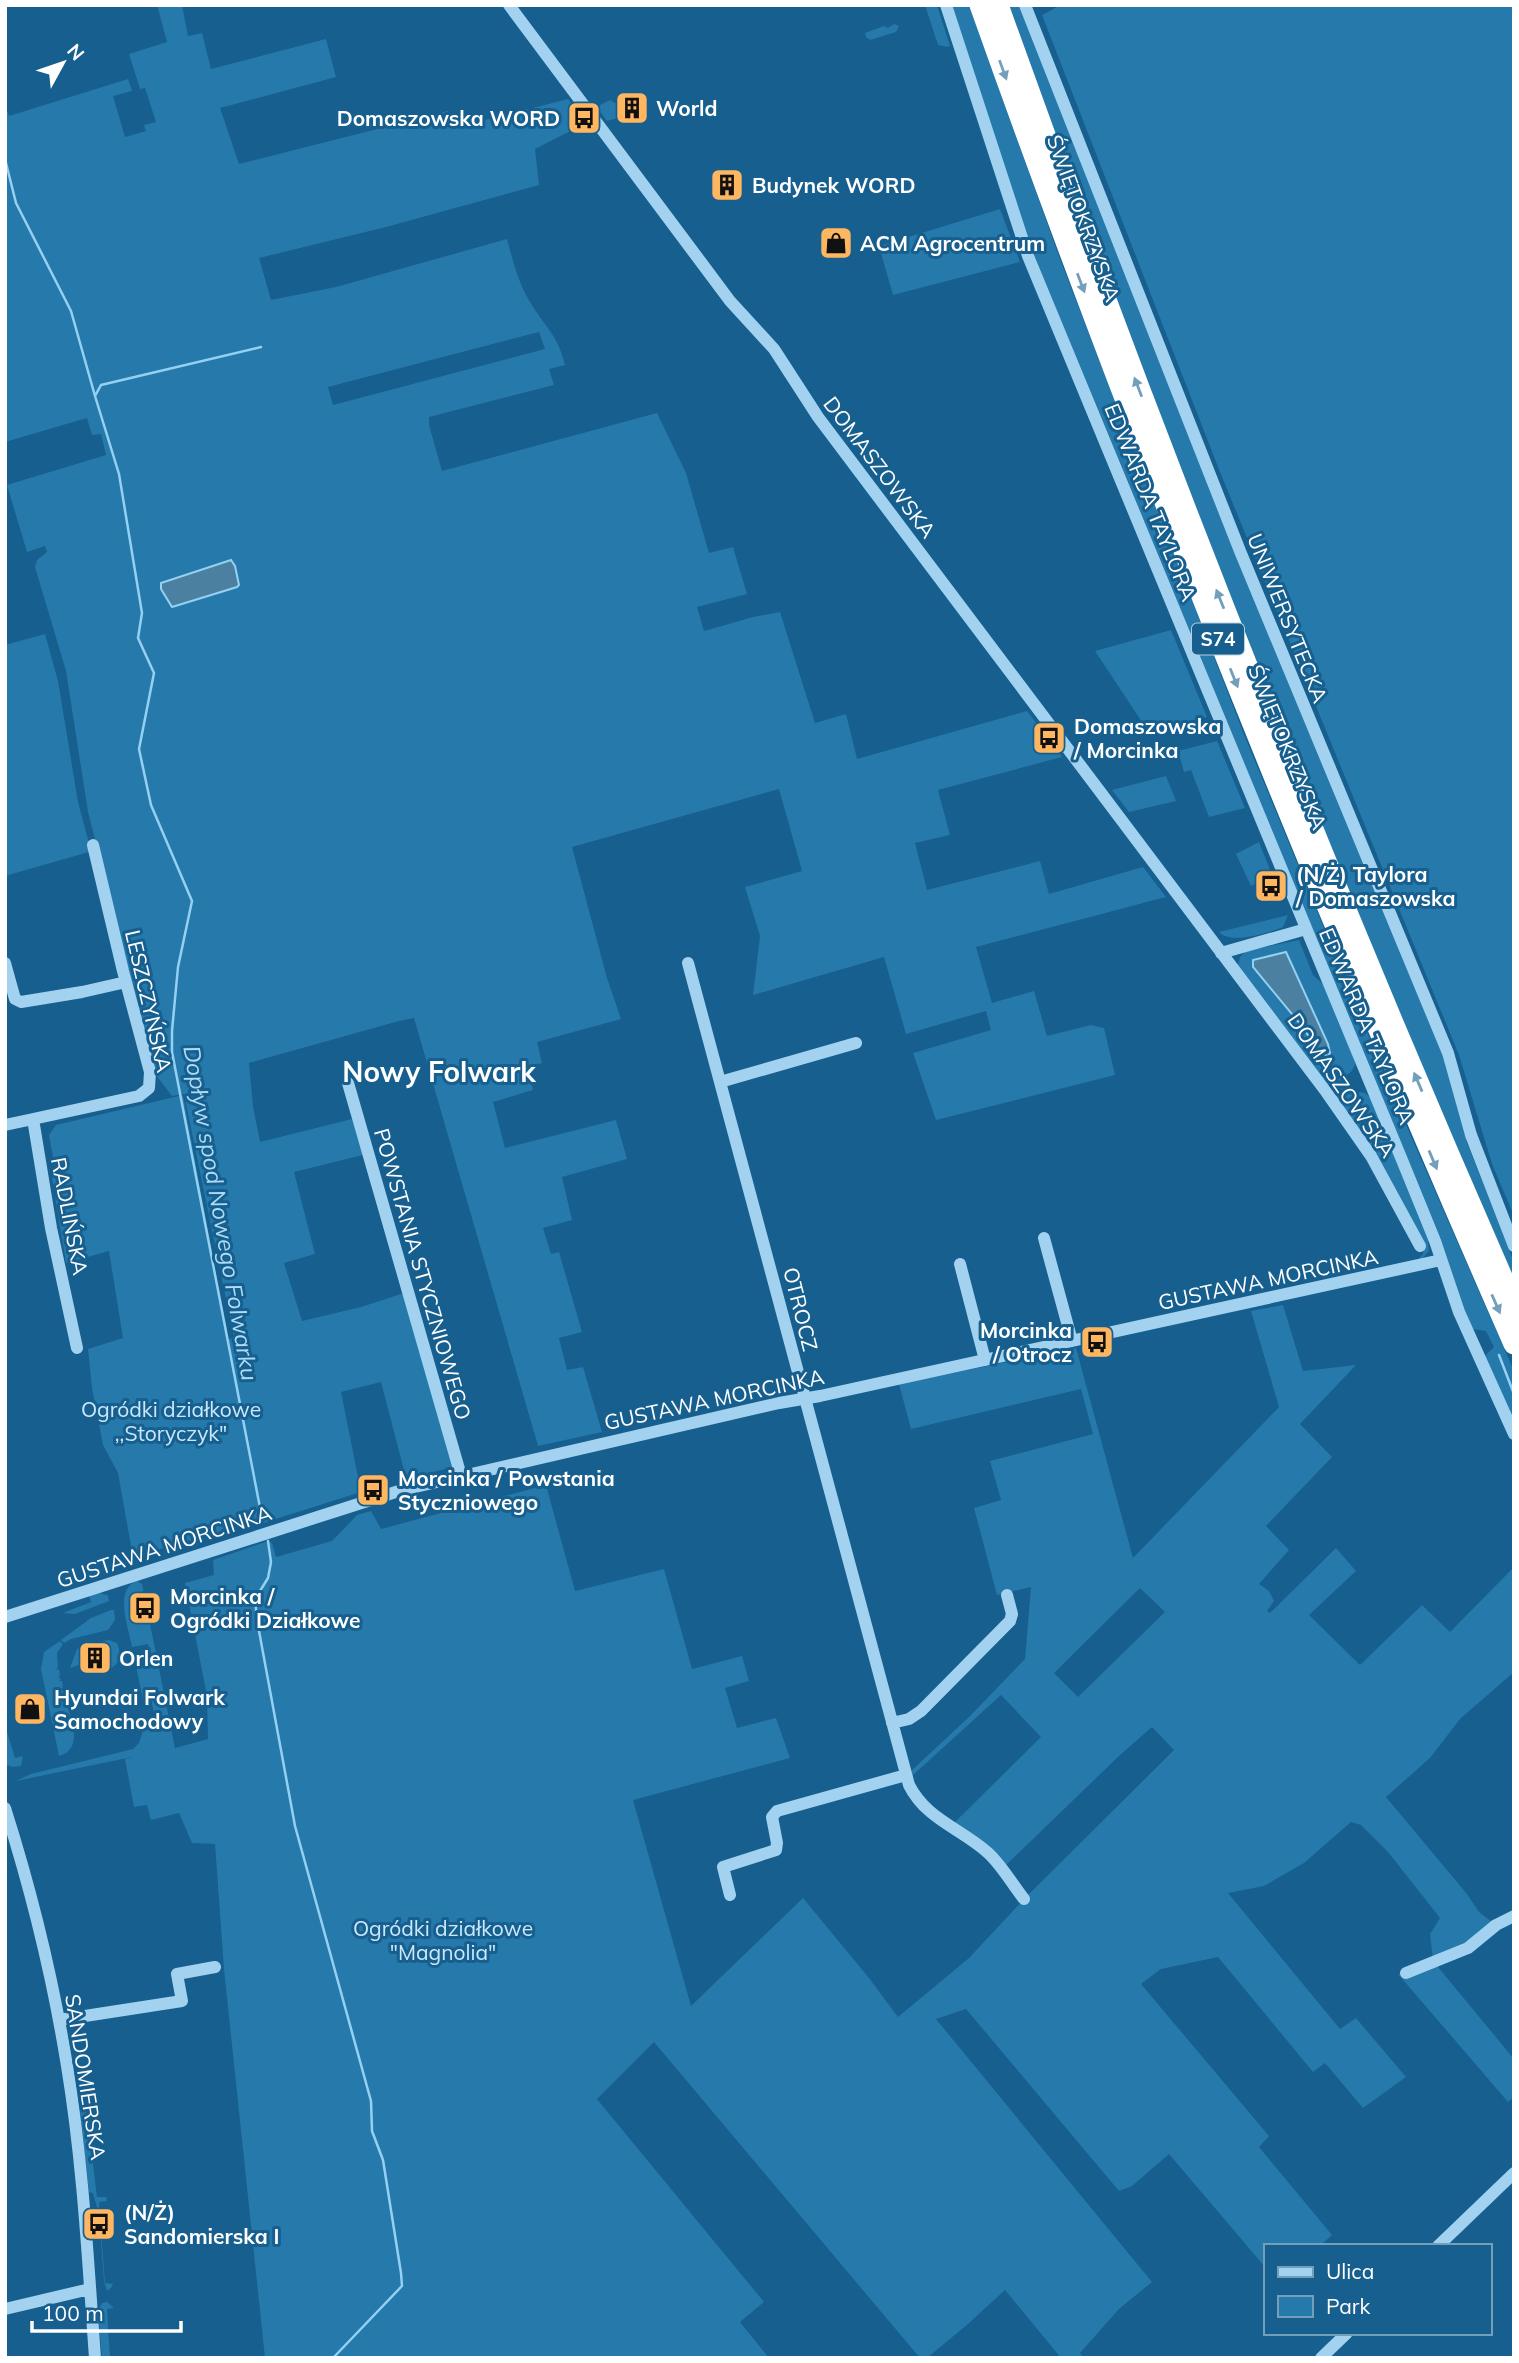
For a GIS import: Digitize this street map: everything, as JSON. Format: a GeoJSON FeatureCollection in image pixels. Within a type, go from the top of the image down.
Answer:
{"type":"FeatureCollection","features":[{"type":"Feature","properties":{"kind":"highway","name":"ŚWIĘTOKRZYSKA"},"geometry":{"type":"LineString","coordinates":[[980,5],[1111,361],[1219,642],[1355,975],[1486,1260]]}},
{"type":"Feature","properties":{"kind":"highway","name":"ŚWIĘTOKRZYSKA"},"geometry":{"type":"LineString","coordinates":[[998,5],[1114,323],[1255,688],[1486,1260]]}},
{"type":"Feature","properties":{"kind":"highway","name":"S74"},"geometry":{"type":"LineString","coordinates":[[1486,1260],[1514,1304]]}},
{"type":"Feature","properties":{"kind":"highway","name":"S74"},"geometry":{"type":"LineString","coordinates":[[1486,1260],[1514,1345]]}},
{"type":"Feature","properties":{"kind":"street","name":"DOMASZOWSKA"},"geometry":{"type":"LineString","coordinates":[[509,5],[730,301],[768,342],[825,427],[1351,1126],[1371,1156],[1420,1246]]}},
{"type":"Feature","properties":{"kind":"street","name":"EDWARDA TAYLORA"},"geometry":{"type":"LineString","coordinates":[[946,5],[1028,256],[1402,1160],[1475,1350],[1514,1434]]}},
{"type":"Feature","properties":{"kind":"street","name":"UNIWERSYTECKA"},"geometry":{"type":"LineString","coordinates":[[1025,5],[1240,551],[1448,1053],[1471,1135],[1513,1241]]}},
{"type":"Feature","properties":{"kind":"street","name":"LESZCZYŃSKA"},"geometry":{"type":"LineString","coordinates":[[33,1119],[139,1096],[149,1088],[150,1072],[93,845]]}},
{"type":"Feature","properties":{"kind":"street"},"geometry":{"type":"LineString","coordinates":[[1222,953],[1306,929]]}},
{"type":"Feature","properties":{"kind":"street","name":"OTROCZ"},"geometry":{"type":"LineString","coordinates":[[688,963],[908,1780]]}},
{"type":"Feature","properties":{"kind":"street"},"geometry":{"type":"LineString","coordinates":[[5,964],[10,1002],[31,1001],[126,982]]}},
{"type":"Feature","properties":{"kind":"street"},"geometry":{"type":"LineString","coordinates":[[720,1082],[856,1043]]}},
{"type":"Feature","properties":{"kind":"street","name":"POWSTANIA STYCZNIOWEGO"},"geometry":{"type":"LineString","coordinates":[[348,1083],[461,1475]]}},
{"type":"Feature","properties":{"kind":"street"},"geometry":{"type":"LineString","coordinates":[[5,1125],[33,1119]]}},
{"type":"Feature","properties":{"kind":"street","name":"RADLIŃSKA"},"geometry":{"type":"LineString","coordinates":[[33,1119],[48,1217],[77,1348]]}},
{"type":"Feature","properties":{"kind":"street"},"geometry":{"type":"LineString","coordinates":[[1044,1238],[1072,1341]]}},
{"type":"Feature","properties":{"kind":"street","name":"GUSTAWA MORCINKA"},"geometry":{"type":"LineString","coordinates":[[5,1617],[378,1497],[461,1475],[1441,1260]]}},
{"type":"Feature","properties":{"kind":"street"},"geometry":{"type":"LineString","coordinates":[[960,1264],[985,1360]]}},
{"type":"Feature","properties":{"kind":"street"},"geometry":{"type":"LineString","coordinates":[[892,1723],[909,1719],[921,1712],[1010,1621],[1012,1614],[1007,1595]]}},
{"type":"Feature","properties":{"kind":"street"},"geometry":{"type":"LineString","coordinates":[[730,1895],[723,1867],[776,1850],[772,1816],[777,1811],[908,1780],[924,1807],[940,1822],[955,1828],[990,1854],[1024,1899]]}},
{"type":"Feature","properties":{"kind":"street","name":"SANDOMIERSKA"},"geometry":{"type":"LineString","coordinates":[[5,1808],[34,1907],[60,2020],[75,2120],[95,2358]]}},
{"type":"Feature","properties":{"kind":"street"},"geometry":{"type":"LineString","coordinates":[[1406,1973],[1468,1948],[1496,1925],[1514,1916]]}},
{"type":"Feature","properties":{"kind":"street"},"geometry":{"type":"LineString","coordinates":[[60,2020],[182,2001],[177,1974],[215,1967]]}},
{"type":"Feature","properties":{"kind":"street"},"geometry":{"type":"LineString","coordinates":[[1440,2244],[1514,2173]]}},
{"type":"Feature","properties":{"kind":"street"},"geometry":{"type":"LineString","coordinates":[[5,2309],[90,2289]]}},
{"type":"Feature","properties":{"kind":"street"},"geometry":{"type":"LineString","coordinates":[[1321,2358],[1345,2335]]}},
{"type":"Feature","properties":{"kind":"green space","name":"Ogródki działkowe ,,Storyczyk\""},"geometry":{"type":"Polygon","coordinates":[[[157,5],[182,5],[188,36],[202,33],[211,69],[326,39],[336,77],[220,108],[239,164],[448,111],[454,128],[568,99],[586,123],[535,149],[539,185],[259,258],[271,300],[336,287],[507,239],[522,287],[555,338],[565,365],[549,369],[554,385],[429,417],[442,471],[657,413],[686,473],[709,553],[733,547],[747,594],[697,607],[704,631],[780,612],[815,723],[846,714],[857,759],[1027,711],[1062,757],[938,790],[950,835],[915,843],[927,890],[1040,861],[1049,894],[1143,867],[1166,897],[976,947],[992,1003],[1034,991],[1047,1036],[1091,1025],[1104,1028],[1115,1075],[936,1120],[913,1053],[991,1030],[986,1011],[906,1034],[884,957],[753,995],[760,936],[745,887],[802,871],[779,789],[572,847],[607,978],[621,1019],[537,1042],[542,1063],[527,1068],[533,1090],[493,1102],[505,1148],[616,1120],[627,1159],[562,1177],[572,1220],[543,1228],[551,1254],[559,1252],[582,1332],[559,1338],[567,1370],[583,1367],[602,1432],[538,1446],[414,1018],[399,1021],[249,1063],[253,1106],[260,1142],[352,1119],[363,1155],[294,1172],[315,1254],[284,1263],[302,1321],[361,1307],[404,1293],[455,1467],[406,1478],[381,1382],[341,1392],[361,1492],[263,1523],[259,1506],[261,1520],[133,1557],[118,1473],[103,1445],[88,1349],[123,1338],[109,1251],[66,1263],[52,1178],[56,1174],[49,1135],[56,1125],[183,1095],[228,1339],[234,1338],[184,1094],[172,1096],[156,1075],[88,812],[66,671],[35,567],[37,560],[47,552],[45,546],[27,552],[7,485],[106,455],[101,434],[92,435],[87,418],[5,442],[5,105],[9,116],[128,79],[132,91],[113,96],[125,137],[146,131],[144,125],[156,122],[145,88],[140,89],[129,54],[167,42],[157,5]],[[539,332],[328,387],[333,405],[545,349],[539,332]]]}},
{"type":"Feature","properties":{"kind":"green space"},"geometry":{"type":"Polygon","coordinates":[[[925,5],[937,5],[950,46],[938,45],[925,5]]]}},
{"type":"Feature","properties":{"kind":"green space"},"geometry":{"type":"Polygon","coordinates":[[[952,5],[969,5],[1060,259],[1243,732],[1396,1102],[1514,1371],[1514,1425],[1483,1358],[1494,1347],[1486,1331],[1472,1329],[1041,272],[1025,231],[952,5]]]}},
{"type":"Feature","properties":{"kind":"green space"},"geometry":{"type":"Polygon","coordinates":[[[1007,5],[1021,5],[1294,697],[1442,1054],[1467,1143],[1514,1262],[1514,1285],[1426,1083],[1137,365],[1007,5]]]}},
{"type":"Feature","properties":{"kind":"green space"},"geometry":{"type":"Polygon","coordinates":[[[1061,5],[1514,5],[1514,1216],[1492,1164],[1459,1055],[1220,472],[1042,15],[1061,5]]]}},
{"type":"Feature","properties":{"kind":"green space"},"geometry":{"type":"Polygon","coordinates":[[[894,24],[899,26],[896,32],[870,40],[866,37],[865,33],[894,24]]]}},
{"type":"Feature","properties":{"kind":"green space"},"geometry":{"type":"Polygon","coordinates":[[[610,100],[617,104],[621,117],[607,121],[599,110],[600,105],[610,100]]]}},
{"type":"Feature","properties":{"kind":"green space"},"geometry":{"type":"Polygon","coordinates":[[[1000,209],[1020,262],[893,295],[879,246],[1000,209]]]}},
{"type":"Feature","properties":{"kind":"green space"},"geometry":{"type":"Polygon","coordinates":[[[1171,630],[1207,717],[1148,731],[1095,651],[1171,630]]]}},
{"type":"Feature","properties":{"kind":"green space"},"geometry":{"type":"Polygon","coordinates":[[[45,634],[58,681],[78,802],[90,847],[89,852],[5,876],[5,645],[45,634]]]}},
{"type":"Feature","properties":{"kind":"green space"},"geometry":{"type":"Polygon","coordinates":[[[1217,741],[1245,808],[1209,817],[1191,770],[1184,772],[1178,751],[1217,741]]]}},
{"type":"Feature","properties":{"kind":"green space"},"geometry":{"type":"Polygon","coordinates":[[[1166,776],[1176,801],[1129,812],[1112,790],[1166,776]]]}},
{"type":"Feature","properties":{"kind":"green space"},"geometry":{"type":"Polygon","coordinates":[[[1259,842],[1272,875],[1251,886],[1236,854],[1259,842]]]}},
{"type":"Feature","properties":{"kind":"green space"},"geometry":{"type":"Polygon","coordinates":[[[1288,915],[1283,927],[1259,935],[1232,938],[1219,932],[1288,915]]]}},
{"type":"Feature","properties":{"kind":"green space"},"geometry":{"type":"Polygon","coordinates":[[[1299,940],[1313,975],[1323,984],[1354,1058],[1355,1065],[1351,1072],[1342,1078],[1349,1094],[1363,1093],[1371,1099],[1428,1240],[1429,1251],[1415,1263],[1423,1254],[1424,1245],[1238,965],[1240,957],[1246,951],[1299,940]]]}},
{"type":"Feature","properties":{"kind":"green space","name":"Ogródki działkowe \"Magnolia\""},"geometry":{"type":"Polygon","coordinates":[[[1283,1305],[1303,1371],[1356,1365],[1300,1424],[1332,1457],[1266,1526],[1289,1550],[1259,1584],[1269,1591],[1274,1601],[1267,1611],[1270,1613],[1336,1548],[1356,1571],[1309,1615],[1360,1665],[1422,1605],[1450,1632],[1514,1567],[1514,1672],[1460,1719],[1430,1758],[1386,1797],[1479,1912],[1496,1925],[1433,1961],[1514,2059],[1514,2097],[1508,2102],[1398,1974],[1433,1960],[1430,1934],[1440,1918],[1388,1852],[1361,1825],[1351,1822],[1304,1863],[1264,1886],[1228,1893],[1340,2029],[1356,2018],[1406,2077],[1363,2108],[1325,2063],[1313,2072],[1218,1957],[1161,1969],[1141,1984],[1269,2136],[1259,2147],[1332,2235],[1322,2244],[1264,2244],[1264,2266],[1169,2154],[1132,2186],[1119,2191],[966,2009],[936,2019],[1152,2282],[1119,2309],[1080,2353],[1083,2358],[1061,2358],[1005,2290],[927,2358],[920,2358],[654,2042],[597,2099],[764,2302],[740,2322],[769,2358],[265,2358],[224,1969],[215,1844],[192,1843],[179,1813],[151,1820],[147,1805],[134,1807],[125,1759],[132,1757],[16,1781],[31,1774],[133,1749],[139,1743],[146,1721],[155,1723],[158,1715],[154,1713],[151,1699],[143,1700],[134,1656],[150,1652],[148,1644],[132,1647],[124,1610],[126,1592],[130,1585],[137,1581],[142,1584],[175,1748],[208,1739],[207,1696],[185,1583],[214,1575],[213,1560],[268,1541],[272,1543],[276,1557],[332,1541],[357,1515],[371,1511],[381,1529],[546,1485],[575,1591],[664,1569],[692,1669],[742,1656],[749,1681],[725,1688],[737,1728],[776,1718],[790,1758],[633,1800],[691,2006],[803,1898],[898,2017],[969,1958],[1024,1899],[1174,1750],[1152,1727],[1004,1867],[988,1846],[953,1824],[1041,1737],[1001,1695],[912,1776],[911,1771],[969,1717],[1025,1659],[1031,1587],[997,1595],[974,1508],[1001,1500],[990,1461],[1093,1434],[1081,1389],[911,1429],[899,1384],[1076,1348],[1133,1558],[1279,1407],[1251,1311],[1283,1305]],[[1140,1588],[1054,1673],[1078,1697],[1165,1612],[1140,1588]]]}},
{"type":"Feature","properties":{"kind":"green space"},"geometry":{"type":"Polygon","coordinates":[[[89,1595],[108,1595],[109,1601],[75,1614],[63,1613],[91,1602],[89,1595]]]}},
{"type":"Feature","properties":{"kind":"green space"},"geometry":{"type":"Polygon","coordinates":[[[114,1610],[115,1620],[108,1630],[64,1643],[61,1640],[91,1618],[114,1610]]]}},
{"type":"Feature","properties":{"kind":"green space"},"geometry":{"type":"Polygon","coordinates":[[[60,1641],[63,1644],[57,1653],[56,1670],[59,1669],[58,1677],[61,1679],[59,1681],[62,1681],[63,1698],[65,1706],[68,1706],[74,1735],[71,1748],[59,1756],[41,1669],[44,1652],[60,1641]]]}},
{"type":"Feature","properties":{"kind":"green space"},"geometry":{"type":"Polygon","coordinates":[[[103,1641],[117,1643],[119,1654],[117,1663],[111,1668],[106,1644],[103,1644],[103,1641]]]}},
{"type":"Feature","properties":{"kind":"green space"},"geometry":{"type":"Polygon","coordinates":[[[95,1643],[96,1647],[79,1650],[82,1664],[70,1668],[77,1649],[95,1643]]]}},
{"type":"Feature","properties":{"kind":"green space"},"geometry":{"type":"Polygon","coordinates":[[[5,1725],[15,1758],[23,1756],[21,1766],[12,1767],[5,1764],[5,1725]]]}},
{"type":"Feature","properties":{"kind":"green space"},"geometry":{"type":"Polygon","coordinates":[[[103,2091],[85,2098],[97,2197],[106,2197],[107,2201],[99,2202],[105,2283],[113,2284],[107,2291],[104,2281],[99,2214],[93,2193],[89,2192],[79,2099],[103,2091]]]}},
{"type":"Feature","properties":{"kind":"green space"},"geometry":{"type":"Polygon","coordinates":[[[107,2302],[114,2308],[107,2309],[110,2358],[102,2358],[98,2310],[102,2303],[107,2302]]]}},
{"type":"Feature","properties":{"kind":"shaded area"},"geometry":{"type":"Polygon","coordinates":[[[231,560],[235,566],[239,585],[237,587],[172,607],[161,589],[161,583],[231,560]]]}},
{"type":"Feature","properties":{"kind":"shaded area"},"geometry":{"type":"Polygon","coordinates":[[[1286,952],[1328,1044],[1328,1056],[1320,1053],[1301,1025],[1253,967],[1253,960],[1286,952]]]}},
{"type":"Feature","properties":{"kind":"waterway"},"geometry":{"type":"LineString","coordinates":[[5,159],[16,203],[71,311],[95,396]]}},
{"type":"Feature","properties":{"kind":"waterway","name":"Dopływ spod Nowego Folwarku"},"geometry":{"type":"LineString","coordinates":[[261,347],[101,385],[95,396],[119,474],[142,613],[138,638],[154,673],[139,749],[151,805],[192,901],[178,967],[172,1052],[262,1518]]}},
{"type":"Feature","properties":{"kind":"waterway"},"geometry":{"type":"LineString","coordinates":[[1499,1355],[1514,1394]]}},
{"type":"Feature","properties":{"kind":"waterway","name":"Dopływ spod Nowego Folwarku"},"geometry":{"type":"LineString","coordinates":[[268,1541],[271,1562],[268,1578],[255,1599],[257,1620],[295,1826],[371,2101],[372,2131],[383,2160],[401,2273],[402,2286],[333,2358]]}},
{"type":"Feature","properties":{"kind":"place","name":"World"},"geometry":{"type":"Point","coordinates":[632,108]}},
{"type":"Feature","properties":{"kind":"place","name":"Domaszowska WORD"},"geometry":{"type":"Point","coordinates":[584,118]}},
{"type":"Feature","properties":{"kind":"place","name":"Budynek WORD"},"geometry":{"type":"Point","coordinates":[727,185]}},
{"type":"Feature","properties":{"kind":"place","name":"ACM Agrocentrum"},"geometry":{"type":"Point","coordinates":[836,243]}},
{"type":"Feature","properties":{"kind":"place","name":"Domaszowska / Morcinka"},"geometry":{"type":"Point","coordinates":[1049,738]}},
{"type":"Feature","properties":{"kind":"place","name":"(N/Ż) Taylora / Domaszowska"},"geometry":{"type":"Point","coordinates":[1271,886]}},
{"type":"Feature","properties":{"kind":"place","name":"Morcinka / Otrocz"},"geometry":{"type":"Point","coordinates":[1097,1342]}},
{"type":"Feature","properties":{"kind":"place","name":"Morcinka / Powstania Styczniowego"},"geometry":{"type":"Point","coordinates":[373,1490]}},
{"type":"Feature","properties":{"kind":"place","name":"Morcinka / Ogródki Działkowe"},"geometry":{"type":"Point","coordinates":[145,1608]}},
{"type":"Feature","properties":{"kind":"place","name":"Orlen"},"geometry":{"type":"Point","coordinates":[95,1658]}},
{"type":"Feature","properties":{"kind":"place","name":"Hyundai Folwark Samochodowy"},"geometry":{"type":"Point","coordinates":[30,1709]}},
{"type":"Feature","properties":{"kind":"place","name":"(N/Ż) Sandomierska I"},"geometry":{"type":"Point","coordinates":[99,2224]}},
{"type":"Feature","properties":{"kind":"district","name":"Nowy Folwark"},"geometry":{"type":"Point","coordinates":[439,1071]}}]}
